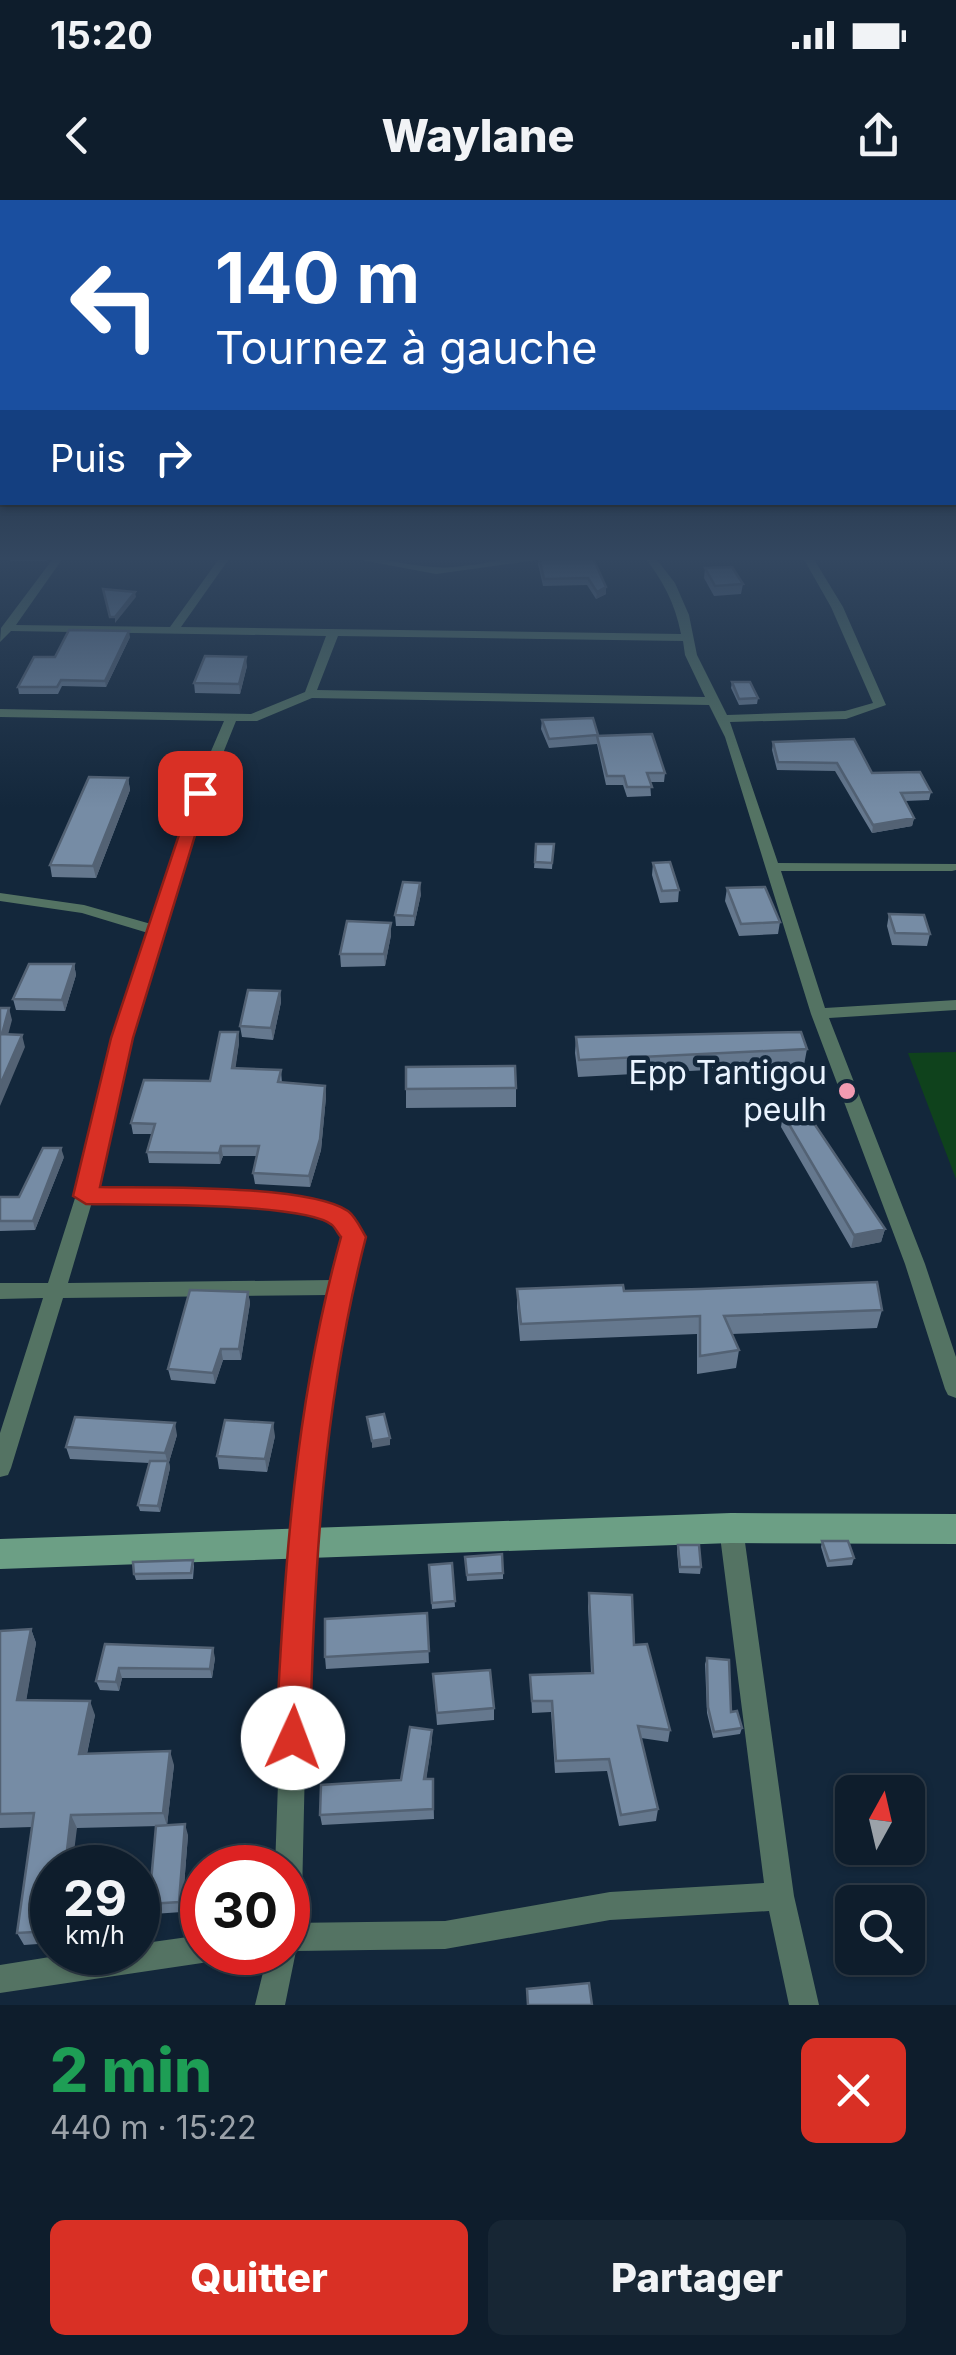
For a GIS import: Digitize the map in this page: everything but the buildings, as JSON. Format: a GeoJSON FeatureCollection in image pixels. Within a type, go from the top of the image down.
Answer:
{"type":"FeatureCollection","features":[{"type":"Feature","properties":{"kind":"main road"},"geometry":{"type":"LineString","coordinates":[[0,1554],[731,1528],[956,1529]]}},
{"type":"Feature","properties":{"kind":"street"},"geometry":{"type":"LineString","coordinates":[[310,694],[330,640]]}},
{"type":"Feature","properties":{"kind":"street"},"geometry":{"type":"LineString","coordinates":[[689,640],[711,702],[732,736],[820,1014],[914,1264],[956,1389]]}},
{"type":"Feature","properties":{"kind":"street"},"geometry":{"type":"LineString","coordinates":[[720,718],[846,715],[880,706],[851,640]]}},
{"type":"Feature","properties":{"kind":"street"},"geometry":{"type":"LineString","coordinates":[[0,713],[266,715],[310,694],[711,702]]}},
{"type":"Feature","properties":{"kind":"street"},"geometry":{"type":"LineString","coordinates":[[0,1468],[86,1196],[122,1038],[200,793],[232,717]]}},
{"type":"Feature","properties":{"kind":"street"},"geometry":{"type":"LineString","coordinates":[[776,868],[952,866]]}},
{"type":"Feature","properties":{"kind":"street"},"geometry":{"type":"LineString","coordinates":[[0,897],[84,909],[158,931]]}},
{"type":"Feature","properties":{"kind":"street"},"geometry":{"type":"LineString","coordinates":[[820,1014],[956,1005]]}},
{"type":"Feature","properties":{"kind":"street"},"geometry":{"type":"LineString","coordinates":[[86,1196],[242,1198],[322,1210],[342,1219],[353,1237],[331,1322],[300,1542],[290,1845]]}},
{"type":"Feature","properties":{"kind":"street"},"geometry":{"type":"LineString","coordinates":[[0,1292],[340,1287]]}},
{"type":"Feature","properties":{"kind":"street"},"geometry":{"type":"LineString","coordinates":[[731,1528],[780,1896],[804,2005]]}},
{"type":"Feature","properties":{"kind":"street"},"geometry":{"type":"LineString","coordinates":[[310,1937],[445,1935],[610,1906],[780,1896]]}},
{"type":"Feature","properties":{"kind":"street"},"geometry":{"type":"LineString","coordinates":[[0,1979],[180,1952]]}},
{"type":"Feature","properties":{"kind":"street"},"geometry":{"type":"LineString","coordinates":[[270,2005],[277,1975]]}},
{"type":"Feature","properties":{"kind":"green space"},"geometry":{"type":"Polygon","coordinates":[[[956,1052],[956,1179],[908,1053],[956,1052]]]}},
{"type":"Feature","properties":{"kind":"place","name":"Epp Tantigou peulh"},"geometry":{"type":"Point","coordinates":[847,1091]}},
{"type":"Feature","properties":{"kind":"route"},"geometry":{"type":"LineString","coordinates":[[200,793],[122,1038],[86,1196],[242,1198],[322,1210],[342,1219],[353,1237],[331,1322],[300,1542],[293,1738]]}}]}
